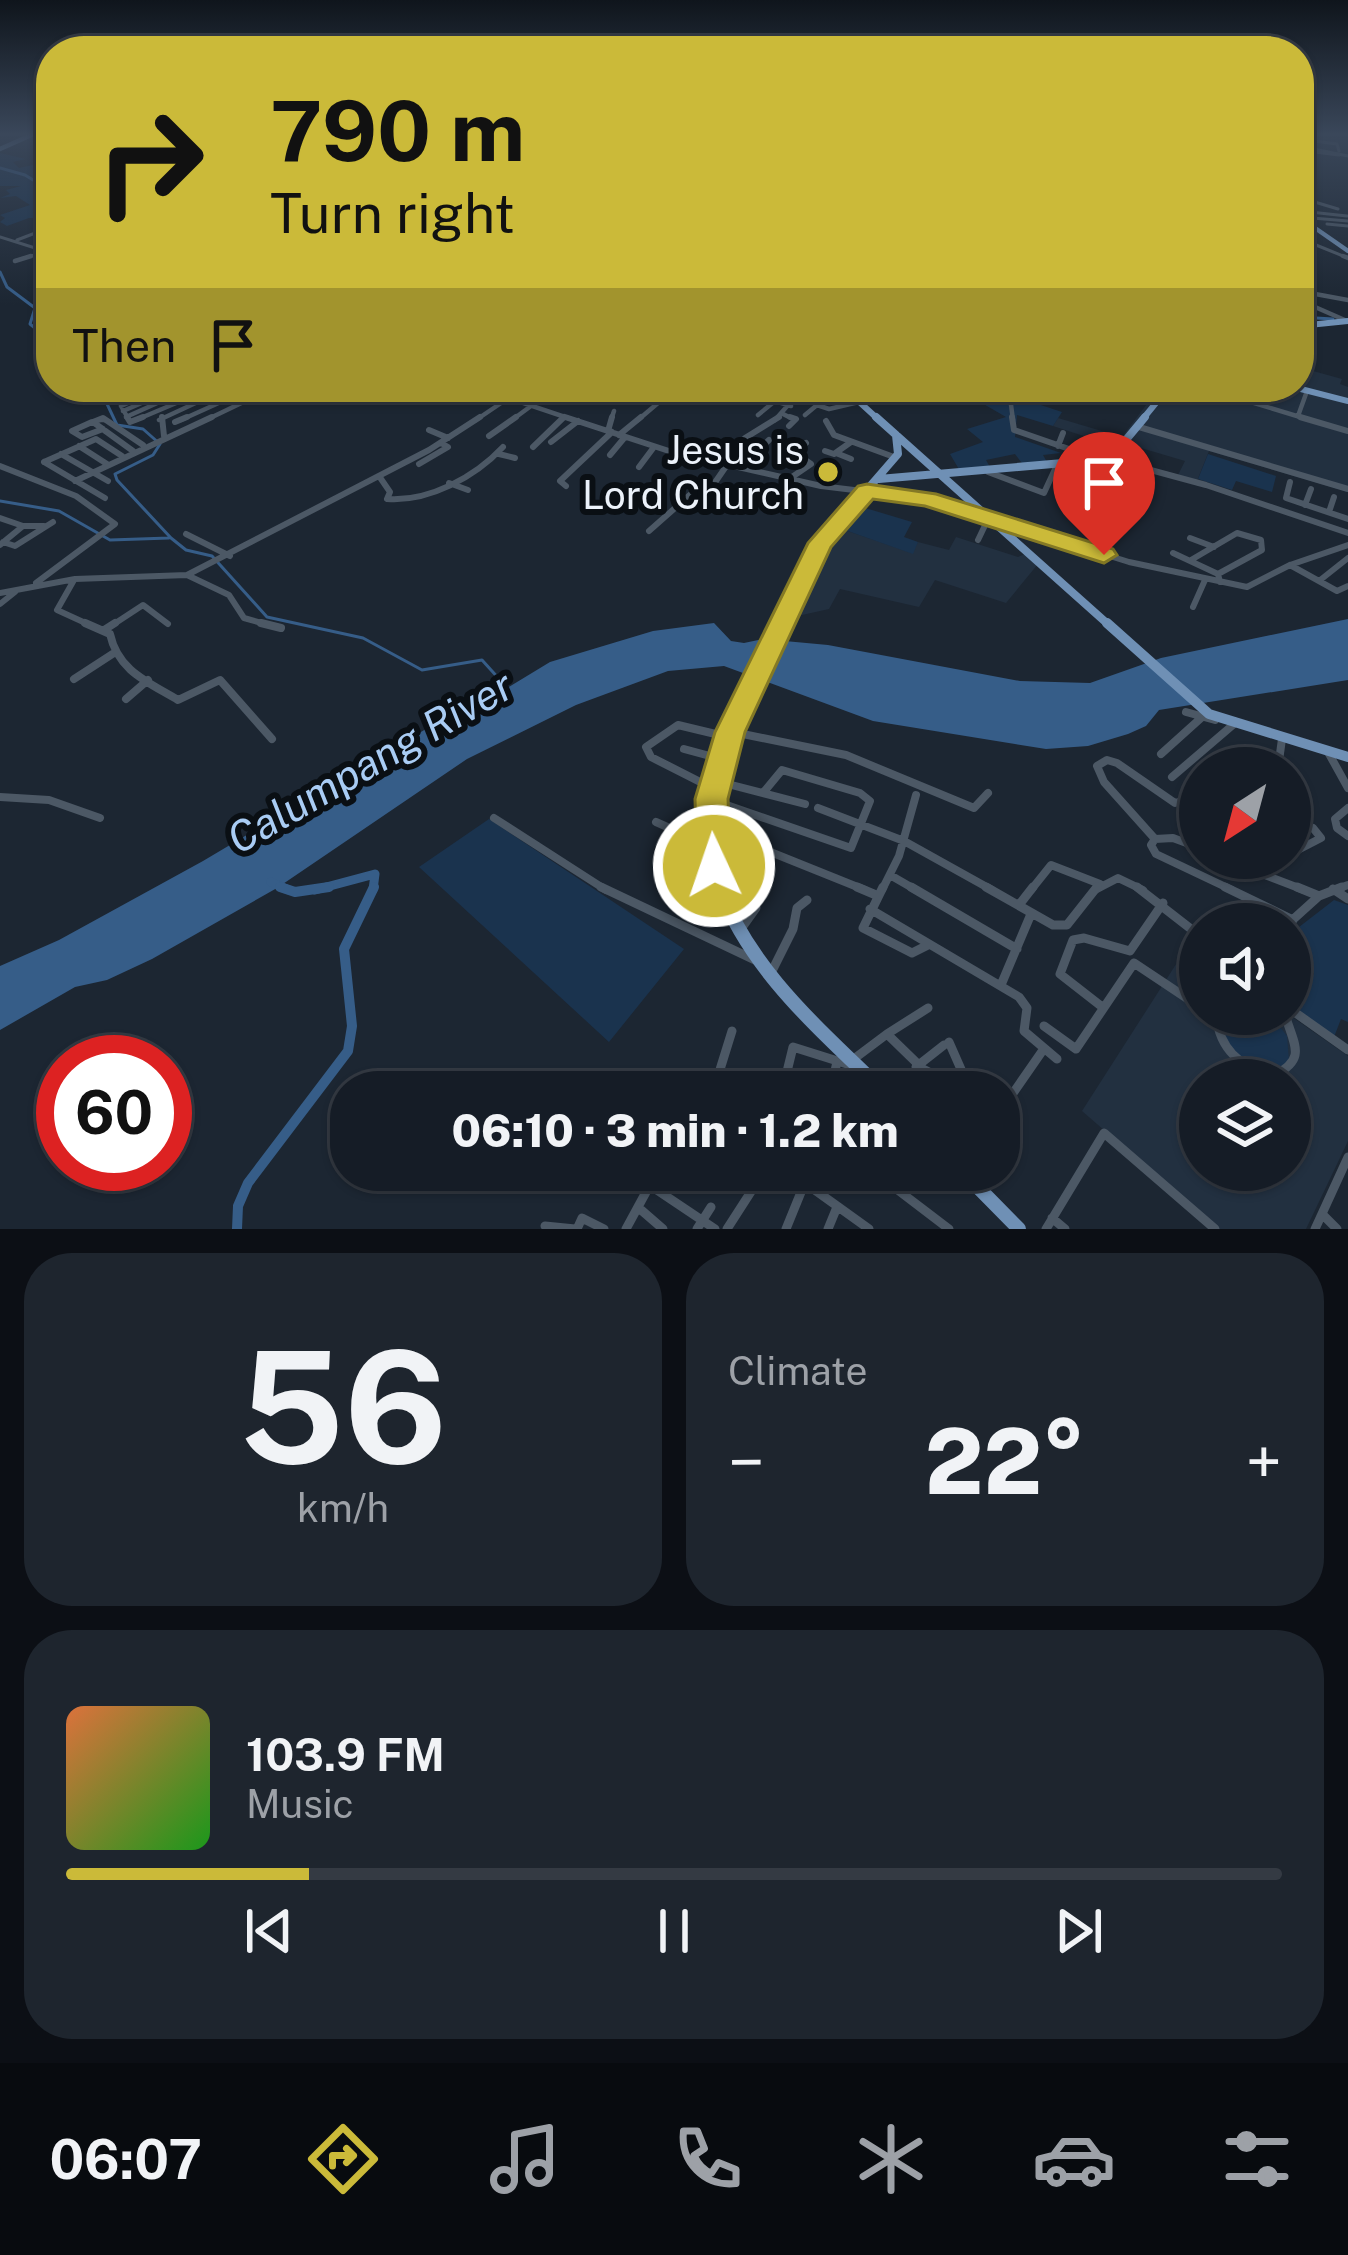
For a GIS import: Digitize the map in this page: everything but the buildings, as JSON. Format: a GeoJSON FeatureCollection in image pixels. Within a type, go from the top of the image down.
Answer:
{"type":"FeatureCollection","features":[{"type":"Feature","properties":{"kind":"main road"},"geometry":{"type":"LineString","coordinates":[[1314,224],[1348,254]]}},
{"type":"Feature","properties":{"kind":"main road"},"geometry":{"type":"LineString","coordinates":[[1314,325],[1344,322]]}},
{"type":"Feature","properties":{"kind":"main road"},"geometry":{"type":"LineString","coordinates":[[1314,392],[1348,401]]}},
{"type":"Feature","properties":{"kind":"main road"},"geometry":{"type":"LineString","coordinates":[[859,402],[1215,716],[1348,757]]}},
{"type":"Feature","properties":{"kind":"main road"},"geometry":{"type":"LineString","coordinates":[[879,479],[1091,465],[1110,459],[1158,402]]}},
{"type":"Feature","properties":{"kind":"main road"},"geometry":{"type":"LineString","coordinates":[[858,1071],[739,932],[722,894],[709,827],[721,759],[752,684],[820,543],[896,457],[896,435]]}},
{"type":"Feature","properties":{"kind":"main road"},"geometry":{"type":"LineString","coordinates":[[982,1191],[1019,1229]]}},
{"type":"Feature","properties":{"kind":"street"},"geometry":{"type":"LineString","coordinates":[[1314,209],[1338,209]]}},
{"type":"Feature","properties":{"kind":"street"},"geometry":{"type":"LineString","coordinates":[[1314,210],[1348,221]]}},
{"type":"Feature","properties":{"kind":"street"},"geometry":{"type":"LineString","coordinates":[[1327,224],[1348,221]]}},
{"type":"Feature","properties":{"kind":"street"},"geometry":{"type":"LineString","coordinates":[[1314,239],[1318,246],[1348,254]]}},
{"type":"Feature","properties":{"kind":"street"},"geometry":{"type":"LineString","coordinates":[[15,261],[36,255]]}},
{"type":"Feature","properties":{"kind":"street"},"geometry":{"type":"LineString","coordinates":[[1314,294],[1348,302]]}},
{"type":"Feature","properties":{"kind":"street"},"geometry":{"type":"LineString","coordinates":[[1325,310],[1348,302]]}},
{"type":"Feature","properties":{"kind":"street"},"geometry":{"type":"LineString","coordinates":[[1314,305],[1344,322]]}},
{"type":"Feature","properties":{"kind":"street"},"geometry":{"type":"LineString","coordinates":[[125,414],[147,402]]}},
{"type":"Feature","properties":{"kind":"street"},"geometry":{"type":"LineString","coordinates":[[125,414],[147,402]]}},
{"type":"Feature","properties":{"kind":"street"},"geometry":{"type":"LineString","coordinates":[[125,414],[172,402]]}},
{"type":"Feature","properties":{"kind":"street"},"geometry":{"type":"LineString","coordinates":[[157,440],[158,421],[196,402]]}},
{"type":"Feature","properties":{"kind":"street"},"geometry":{"type":"LineString","coordinates":[[175,422],[224,402]]}},
{"type":"Feature","properties":{"kind":"street"},"geometry":{"type":"LineString","coordinates":[[76,481],[232,402]]}},
{"type":"Feature","properties":{"kind":"street"},"geometry":{"type":"LineString","coordinates":[[0,593],[75,579],[187,575],[445,441],[502,402]]}},
{"type":"Feature","properties":{"kind":"street"},"geometry":{"type":"LineString","coordinates":[[519,402],[654,447],[788,478],[916,497],[1129,562],[1205,580],[1219,578],[1262,550],[1263,543],[1238,533],[1191,560]]}},
{"type":"Feature","properties":{"kind":"street"},"geometry":{"type":"LineString","coordinates":[[758,415],[774,402]]}},
{"type":"Feature","properties":{"kind":"street"},"geometry":{"type":"LineString","coordinates":[[778,402],[791,406]]}},
{"type":"Feature","properties":{"kind":"street"},"geometry":{"type":"LineString","coordinates":[[745,438],[794,402]]}},
{"type":"Feature","properties":{"kind":"street"},"geometry":{"type":"LineString","coordinates":[[805,415],[818,405],[829,409],[859,402]]}},
{"type":"Feature","properties":{"kind":"street"},"geometry":{"type":"LineString","coordinates":[[988,472],[1044,493],[1073,448],[1014,430],[1011,402]]}},
{"type":"Feature","properties":{"kind":"street"},"geometry":{"type":"LineString","coordinates":[[1251,402],[1348,431]]}},
{"type":"Feature","properties":{"kind":"street"},"geometry":{"type":"LineString","coordinates":[[1298,416],[1303,402]]}},
{"type":"Feature","properties":{"kind":"street"},"geometry":{"type":"LineString","coordinates":[[566,486],[560,481],[658,403]]}},
{"type":"Feature","properties":{"kind":"street"},"geometry":{"type":"LineString","coordinates":[[489,436],[530,406]]}},
{"type":"Feature","properties":{"kind":"street"},"geometry":{"type":"LineString","coordinates":[[610,455],[616,434],[608,420],[614,411]]}},
{"type":"Feature","properties":{"kind":"street"},"geometry":{"type":"LineString","coordinates":[[541,419],[549,412]]}},
{"type":"Feature","properties":{"kind":"street"},"geometry":{"type":"LineString","coordinates":[[783,414],[795,418],[789,426]]}},
{"type":"Feature","properties":{"kind":"street"},"geometry":{"type":"LineString","coordinates":[[166,415],[182,428]]}},
{"type":"Feature","properties":{"kind":"street"},"geometry":{"type":"LineString","coordinates":[[533,447],[564,417]]}},
{"type":"Feature","properties":{"kind":"street"},"geometry":{"type":"LineString","coordinates":[[103,430],[82,437],[72,431],[103,418],[144,446]]}},
{"type":"Feature","properties":{"kind":"street"},"geometry":{"type":"LineString","coordinates":[[551,442],[578,421]]}},
{"type":"Feature","properties":{"kind":"street"},"geometry":{"type":"LineString","coordinates":[[826,421],[831,433],[896,457]]}},
{"type":"Feature","properties":{"kind":"street"},"geometry":{"type":"LineString","coordinates":[[93,422],[134,451]]}},
{"type":"Feature","properties":{"kind":"street"},"geometry":{"type":"LineString","coordinates":[[1139,427],[1348,489]]}},
{"type":"Feature","properties":{"kind":"street"},"geometry":{"type":"LineString","coordinates":[[418,464],[448,447],[429,430]]}},
{"type":"Feature","properties":{"kind":"street"},"geometry":{"type":"LineString","coordinates":[[1058,446],[1063,433]]}},
{"type":"Feature","properties":{"kind":"street"},"geometry":{"type":"LineString","coordinates":[[104,498],[44,462],[98,439],[122,456]]}},
{"type":"Feature","properties":{"kind":"street"},"geometry":{"type":"LineString","coordinates":[[742,466],[769,440]]}},
{"type":"Feature","properties":{"kind":"street"},"geometry":{"type":"LineString","coordinates":[[836,453],[851,442]]}},
{"type":"Feature","properties":{"kind":"street"},"geometry":{"type":"LineString","coordinates":[[788,478],[811,464],[794,452],[806,443]]}},
{"type":"Feature","properties":{"kind":"street"},"geometry":{"type":"LineString","coordinates":[[79,446],[106,464]]}},
{"type":"Feature","properties":{"kind":"street"},"geometry":{"type":"LineString","coordinates":[[639,467],[654,447]]}},
{"type":"Feature","properties":{"kind":"street"},"geometry":{"type":"LineString","coordinates":[[649,531],[692,493],[707,494],[738,449]]}},
{"type":"Feature","properties":{"kind":"street"},"geometry":{"type":"LineString","coordinates":[[379,476],[390,492],[387,500],[398,502],[422,498],[501,450],[515,458]]}},
{"type":"Feature","properties":{"kind":"street"},"geometry":{"type":"LineString","coordinates":[[825,451],[851,459]]}},
{"type":"Feature","properties":{"kind":"street"},"geometry":{"type":"LineString","coordinates":[[61,454],[108,481]]}},
{"type":"Feature","properties":{"kind":"street"},"geometry":{"type":"LineString","coordinates":[[1110,459],[1206,485],[1348,533]]}},
{"type":"Feature","properties":{"kind":"street"},"geometry":{"type":"LineString","coordinates":[[1104,504],[1076,497],[1091,465],[1121,472],[1104,504],[1098,515],[1119,525],[1130,512]]}},
{"type":"Feature","properties":{"kind":"street"},"geometry":{"type":"LineString","coordinates":[[0,466],[46,481],[101,510],[115,524],[32,586]]}},
{"type":"Feature","properties":{"kind":"street"},"geometry":{"type":"LineString","coordinates":[[1290,482],[1285,497],[1348,519]]}},
{"type":"Feature","properties":{"kind":"street"},"geometry":{"type":"LineString","coordinates":[[449,483],[468,490]]}},
{"type":"Feature","properties":{"kind":"street"},"geometry":{"type":"LineString","coordinates":[[1305,505],[1311,489]]}},
{"type":"Feature","properties":{"kind":"street"},"geometry":{"type":"LineString","coordinates":[[1328,512],[1334,497]]}},
{"type":"Feature","properties":{"kind":"street"},"geometry":{"type":"LineString","coordinates":[[978,540],[990,517]]}},
{"type":"Feature","properties":{"kind":"street"},"geometry":{"type":"LineString","coordinates":[[0,518],[23,526],[44,526]]}},
{"type":"Feature","properties":{"kind":"street"},"geometry":{"type":"LineString","coordinates":[[2,544],[15,545],[53,522]]}},
{"type":"Feature","properties":{"kind":"street"},"geometry":{"type":"LineString","coordinates":[[2,544],[23,526]]}},
{"type":"Feature","properties":{"kind":"street"},"geometry":{"type":"LineString","coordinates":[[0,532],[11,536]]}},
{"type":"Feature","properties":{"kind":"street"},"geometry":{"type":"LineString","coordinates":[[186,534],[230,556]]}},
{"type":"Feature","properties":{"kind":"street"},"geometry":{"type":"LineString","coordinates":[[1190,538],[1214,547]]}},
{"type":"Feature","properties":{"kind":"street"},"geometry":{"type":"LineString","coordinates":[[1173,553],[1247,587],[1290,565],[1346,550]]}},
{"type":"Feature","properties":{"kind":"street"},"geometry":{"type":"LineString","coordinates":[[1320,586],[1346,550]]}},
{"type":"Feature","properties":{"kind":"street"},"geometry":{"type":"LineString","coordinates":[[1290,565],[1320,586],[1339,592],[1348,586]]}},
{"type":"Feature","properties":{"kind":"street"},"geometry":{"type":"LineString","coordinates":[[1337,566],[1348,573]]}},
{"type":"Feature","properties":{"kind":"street"},"geometry":{"type":"LineString","coordinates":[[187,575],[229,595],[244,618],[280,628]]}},
{"type":"Feature","properties":{"kind":"street"},"geometry":{"type":"LineString","coordinates":[[75,579],[57,610],[104,630],[113,638],[114,654],[178,700],[220,680],[272,739]]}},
{"type":"Feature","properties":{"kind":"street"},"geometry":{"type":"LineString","coordinates":[[1193,607],[1205,580]]}},
{"type":"Feature","properties":{"kind":"street"},"geometry":{"type":"LineString","coordinates":[[0,604],[18,589]]}},
{"type":"Feature","properties":{"kind":"street"},"geometry":{"type":"LineString","coordinates":[[104,630],[143,605],[168,624]]}},
{"type":"Feature","properties":{"kind":"street"},"geometry":{"type":"LineString","coordinates":[[74,679],[114,654]]}},
{"type":"Feature","properties":{"kind":"street"},"geometry":{"type":"LineString","coordinates":[[126,699],[148,680]]}},
{"type":"Feature","properties":{"kind":"street"},"geometry":{"type":"LineString","coordinates":[[1186,712],[1215,716]]}},
{"type":"Feature","properties":{"kind":"street"},"geometry":{"type":"LineString","coordinates":[[1161,754],[1215,716]]}},
{"type":"Feature","properties":{"kind":"street"},"geometry":{"type":"LineString","coordinates":[[1172,777],[1215,716]]}},
{"type":"Feature","properties":{"kind":"street"},"geometry":{"type":"LineString","coordinates":[[763,793],[782,770],[870,801],[856,846],[848,848],[713,790],[651,758],[646,747],[678,725],[846,755],[974,808],[988,793]]}},
{"type":"Feature","properties":{"kind":"street"},"geometry":{"type":"LineString","coordinates":[[1282,739],[1282,747]]}},
{"type":"Feature","properties":{"kind":"street"},"geometry":{"type":"LineString","coordinates":[[684,749],[721,759]]}},
{"type":"Feature","properties":{"kind":"street"},"geometry":{"type":"LineString","coordinates":[[1328,752],[1348,788]]}},
{"type":"Feature","properties":{"kind":"street"},"geometry":{"type":"LineString","coordinates":[[1156,839],[1097,773],[1100,763],[1120,763],[1151,791],[1179,801]]}},
{"type":"Feature","properties":{"kind":"street"},"geometry":{"type":"LineString","coordinates":[[713,790],[763,793],[805,804]]}},
{"type":"Feature","properties":{"kind":"street"},"geometry":{"type":"LineString","coordinates":[[916,795],[904,841],[862,928],[912,952],[929,944]]}},
{"type":"Feature","properties":{"kind":"street"},"geometry":{"type":"LineString","coordinates":[[0,796],[49,800],[100,818]]}},
{"type":"Feature","properties":{"kind":"street"},"geometry":{"type":"LineString","coordinates":[[818,808],[904,841],[1031,914],[1064,926],[1100,884],[1123,878],[1179,917]]}},
{"type":"Feature","properties":{"kind":"street"},"geometry":{"type":"LineString","coordinates":[[1348,808],[1335,818],[1337,828],[1348,836]]}},
{"type":"Feature","properties":{"kind":"street"},"geometry":{"type":"LineString","coordinates":[[494,818],[610,893],[709,943],[761,963]]}},
{"type":"Feature","properties":{"kind":"street"},"geometry":{"type":"LineString","coordinates":[[656,822],[710,845]]}},
{"type":"Feature","properties":{"kind":"street"},"geometry":{"type":"LineString","coordinates":[[709,827],[876,896]]}},
{"type":"Feature","properties":{"kind":"street"},"geometry":{"type":"LineString","coordinates":[[1311,842],[1321,838],[1313,828]]}},
{"type":"Feature","properties":{"kind":"street"},"geometry":{"type":"LineString","coordinates":[[1156,839],[1179,840]]}},
{"type":"Feature","properties":{"kind":"street"},"geometry":{"type":"LineString","coordinates":[[1156,839],[1153,849],[1167,861],[1252,903]]}},
{"type":"Feature","properties":{"kind":"street"},"geometry":{"type":"LineString","coordinates":[[1018,905],[1051,865],[1100,884]]}},
{"type":"Feature","properties":{"kind":"street"},"geometry":{"type":"LineString","coordinates":[[890,874],[1017,949]]}},
{"type":"Feature","properties":{"kind":"street"},"geometry":{"type":"LineString","coordinates":[[1273,879],[1319,896]]}},
{"type":"Feature","properties":{"kind":"street"},"geometry":{"type":"LineString","coordinates":[[1311,903],[1348,884]]}},
{"type":"Feature","properties":{"kind":"street"},"geometry":{"type":"LineString","coordinates":[[1333,889],[1348,899]]}},
{"type":"Feature","properties":{"kind":"street"},"geometry":{"type":"LineString","coordinates":[[771,974],[793,929],[797,908],[807,900]]}},
{"type":"Feature","properties":{"kind":"street"},"geometry":{"type":"LineString","coordinates":[[1130,951],[1163,904]]}},
{"type":"Feature","properties":{"kind":"street"},"geometry":{"type":"LineString","coordinates":[[739,932],[756,908]]}},
{"type":"Feature","properties":{"kind":"street"},"geometry":{"type":"LineString","coordinates":[[870,909],[1024,1002],[1024,1030],[1057,1060]]}},
{"type":"Feature","properties":{"kind":"street"},"geometry":{"type":"LineString","coordinates":[[1000,986],[1031,914]]}},
{"type":"Feature","properties":{"kind":"street"},"geometry":{"type":"LineString","coordinates":[[1102,1006],[1060,974],[1073,940],[1130,951]]}},
{"type":"Feature","properties":{"kind":"street"},"geometry":{"type":"LineString","coordinates":[[1130,951],[1134,963],[1179,993]]}},
{"type":"Feature","properties":{"kind":"street"},"geometry":{"type":"LineString","coordinates":[[1044,1026],[1076,1049],[1134,963]]}},
{"type":"Feature","properties":{"kind":"street"},"geometry":{"type":"LineString","coordinates":[[840,1071],[845,1061],[928,1008]]}},
{"type":"Feature","properties":{"kind":"street"},"geometry":{"type":"LineString","coordinates":[[1311,1026],[1348,1050]]}},
{"type":"Feature","properties":{"kind":"street"},"geometry":{"type":"LineString","coordinates":[[720,1071],[733,1030]]}},
{"type":"Feature","properties":{"kind":"street"},"geometry":{"type":"LineString","coordinates":[[887,1034],[923,1071]]}},
{"type":"Feature","properties":{"kind":"street"},"geometry":{"type":"LineString","coordinates":[[1221,1035],[1226,1050],[1253,1070],[1275,1075],[1292,1066],[1297,1057],[1292,1035]]}},
{"type":"Feature","properties":{"kind":"street"},"geometry":{"type":"LineString","coordinates":[[916,1066],[947,1043],[960,1071]]}},
{"type":"Feature","properties":{"kind":"street"},"geometry":{"type":"LineString","coordinates":[[787,1071],[793,1047],[845,1061]]}},
{"type":"Feature","properties":{"kind":"street"},"geometry":{"type":"LineString","coordinates":[[1020,1083],[1043,1050]]}},
{"type":"Feature","properties":{"kind":"street"},"geometry":{"type":"LineString","coordinates":[[1065,1229],[1049,1224],[1104,1133],[1215,1229]]}},
{"type":"Feature","properties":{"kind":"street"},"geometry":{"type":"LineString","coordinates":[[1315,1229],[1348,1157]]}},
{"type":"Feature","properties":{"kind":"street"},"geometry":{"type":"LineString","coordinates":[[626,1229],[649,1191]]}},
{"type":"Feature","properties":{"kind":"street"},"geometry":{"type":"LineString","coordinates":[[657,1191],[700,1224],[715,1229]]}},
{"type":"Feature","properties":{"kind":"street"},"geometry":{"type":"LineString","coordinates":[[727,1229],[751,1191]]}},
{"type":"Feature","properties":{"kind":"street"},"geometry":{"type":"LineString","coordinates":[[786,1229],[804,1191]]}},
{"type":"Feature","properties":{"kind":"street"},"geometry":{"type":"LineString","coordinates":[[813,1191],[869,1229]]}},
{"type":"Feature","properties":{"kind":"street"},"geometry":{"type":"LineString","coordinates":[[900,1191],[949,1229]]}},
{"type":"Feature","properties":{"kind":"street"},"geometry":{"type":"LineString","coordinates":[[700,1224],[711,1207]]}},
{"type":"Feature","properties":{"kind":"street"},"geometry":{"type":"LineString","coordinates":[[829,1229],[837,1207]]}},
{"type":"Feature","properties":{"kind":"street"},"geometry":{"type":"LineString","coordinates":[[640,1209],[663,1229]]}},
{"type":"Feature","properties":{"kind":"street"},"geometry":{"type":"LineString","coordinates":[[1322,1214],[1337,1229]]}},
{"type":"Feature","properties":{"kind":"street"},"geometry":{"type":"LineString","coordinates":[[545,1226],[576,1229],[582,1218],[604,1229]]}},
{"type":"Feature","properties":{"kind":"shaded area"},"geometry":{"type":"Polygon","coordinates":[[[6,190],[36,190],[36,218],[7,226],[0,222],[5,218],[0,215],[30,205],[16,196],[0,198],[10,194],[6,190]]]}},
{"type":"Feature","properties":{"kind":"shaded area"},"geometry":{"type":"Polygon","coordinates":[[[1314,371],[1342,379],[1340,384],[1348,387],[1348,492],[1209,451],[1197,481],[1178,475],[1185,461],[1131,445],[1118,457],[1097,450],[1099,441],[1053,426],[1058,418],[1122,437],[1148,402],[1314,402],[1314,371]]]}},
{"type":"Feature","properties":{"kind":"shaded area"},"geometry":{"type":"Polygon","coordinates":[[[980,402],[1032,402],[1062,412],[1053,426],[1017,415],[1015,437],[1061,453],[1043,455],[1048,464],[1024,466],[1015,454],[986,460],[991,469],[960,471],[950,454],[983,442],[967,429],[1006,417],[980,402]]]}},
{"type":"Feature","properties":{"kind":"shaded area"},"geometry":{"type":"Polygon","coordinates":[[[1208,454],[1276,476],[1272,492],[1236,481],[1232,490],[1198,479],[1208,454]]]}},
{"type":"Feature","properties":{"kind":"shaded area"},"geometry":{"type":"Polygon","coordinates":[[[862,507],[912,522],[904,537],[918,542],[913,554],[842,529],[862,507]]]}},
{"type":"Feature","properties":{"kind":"shaded area"},"geometry":{"type":"Polygon","coordinates":[[[842,529],[912,553],[918,542],[949,550],[956,537],[1018,557],[1027,553],[1038,564],[1006,603],[935,580],[919,607],[840,589],[829,609],[793,617],[842,529]]]}},
{"type":"Feature","properties":{"kind":"shaded area"},"geometry":{"type":"Polygon","coordinates":[[[1348,619],[1348,680],[1159,710],[1146,726],[1088,746],[1046,749],[873,721],[724,666],[668,671],[576,705],[467,759],[277,888],[152,959],[107,980],[75,987],[0,1030],[0,966],[59,940],[203,861],[431,726],[474,708],[550,662],[653,631],[714,623],[731,641],[828,645],[1020,681],[1090,683],[1161,658],[1348,619]]]}},
{"type":"Feature","properties":{"kind":"shaded area"},"geometry":{"type":"Polygon","coordinates":[[[489,819],[684,949],[609,1042],[419,867],[489,819]]]}},
{"type":"Feature","properties":{"kind":"shaded area"},"geometry":{"type":"Polygon","coordinates":[[[1334,900],[1348,905],[1348,1022],[1341,1019],[1334,1037],[1311,1021],[1311,918],[1334,900]]]}},
{"type":"Feature","properties":{"kind":"shaded area"},"geometry":{"type":"Polygon","coordinates":[[[1179,960],[1179,1035],[1311,1035],[1311,1030],[1348,1056],[1348,1141],[1306,1229],[1218,1229],[1082,1111],[1179,960]]]}},
{"type":"Feature","properties":{"kind":"shaded area"},"geometry":{"type":"Polygon","coordinates":[[[1224,1035],[1286,1035],[1289,1059],[1243,1059],[1228,1049],[1224,1035]]]}},
{"type":"Feature","properties":{"kind":"waterway"},"geometry":{"type":"LineString","coordinates":[[0,272],[7,287],[35,308],[30,324],[36,329]]}},
{"type":"Feature","properties":{"kind":"waterway"},"geometry":{"type":"LineString","coordinates":[[1314,318],[1333,319]]}},
{"type":"Feature","properties":{"kind":"waterway","name":"Calumpang River"},"geometry":{"type":"LineString","coordinates":[[106,402],[117,425],[143,429],[160,444],[153,455],[115,474],[117,480],[171,538],[186,550],[212,556],[267,617],[363,638],[422,670],[482,660],[510,691]]}},
{"type":"Feature","properties":{"kind":"waterway"},"geometry":{"type":"LineString","coordinates":[[0,501],[59,511],[110,540],[169,538]]}},
{"type":"Feature","properties":{"kind":"waterway"},"geometry":{"type":"LineString","coordinates":[[323,888],[375,874],[373,889]]}},
{"type":"Feature","properties":{"kind":"waterway"},"geometry":{"type":"LineString","coordinates":[[271,882],[289,890]]}},
{"type":"Feature","properties":{"kind":"waterway"},"geometry":{"type":"LineString","coordinates":[[280,887],[289,890]]}},
{"type":"Feature","properties":{"kind":"waterway"},"geometry":{"type":"LineString","coordinates":[[323,888],[329,887]]}},
{"type":"Feature","properties":{"kind":"waterway"},"geometry":{"type":"LineString","coordinates":[[289,890],[323,888]]}},
{"type":"Feature","properties":{"kind":"waterway"},"geometry":{"type":"LineString","coordinates":[[315,890],[323,888]]}},
{"type":"Feature","properties":{"kind":"waterway"},"geometry":{"type":"LineString","coordinates":[[237,1229],[238,1206],[248,1183],[348,1051],[352,1026],[344,949],[373,889]]}},
{"type":"Feature","properties":{"kind":"place","name":"Jesus is Lord Church"},"geometry":{"type":"Point","coordinates":[828,472]}},
{"type":"Feature","properties":{"kind":"route"},"geometry":{"type":"LineString","coordinates":[[714,866],[709,827],[712,799],[730,732],[820,543],[867,491],[928,499],[1104,555]]}}]}
